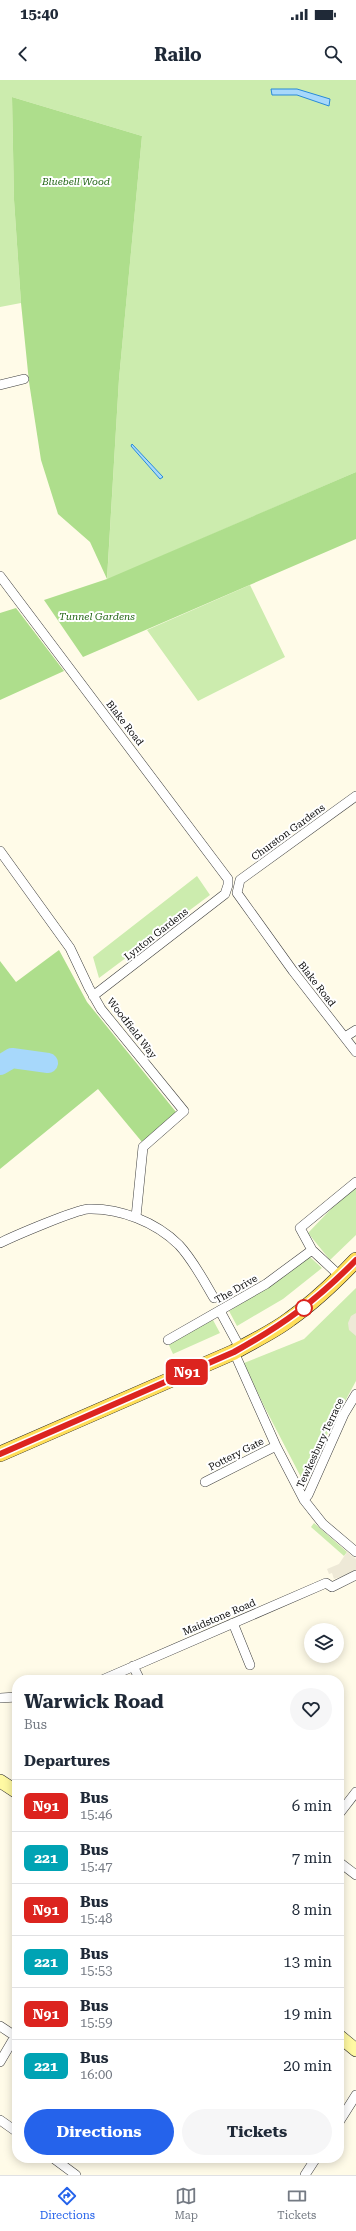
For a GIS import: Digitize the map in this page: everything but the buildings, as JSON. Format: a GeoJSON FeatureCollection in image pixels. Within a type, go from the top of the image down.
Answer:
{"type":"FeatureCollection","features":[{"type":"Feature","properties":{"kind":"main road"},"geometry":{"type":"LineString","coordinates":[[0,1454],[237,1350],[290,1320],[356,1260]]}},
{"type":"Feature","properties":{"kind":"main road"},"geometry":{"type":"LineString","coordinates":[[0,1780],[12,1788]]}},
{"type":"Feature","properties":{"kind":"main road"},"geometry":{"type":"LineString","coordinates":[[344,2040],[356,2050]]}},
{"type":"Feature","properties":{"kind":"street"},"geometry":{"type":"LineString","coordinates":[[0,385],[24,379]]}},
{"type":"Feature","properties":{"kind":"street","name":"Blake Road"},"geometry":{"type":"LineString","coordinates":[[0,576],[228,879],[260,926],[356,1052]]}},
{"type":"Feature","properties":{"kind":"street","name":"Churston Gardens"},"geometry":{"type":"LineString","coordinates":[[232,887],[356,796]]}},
{"type":"Feature","properties":{"kind":"street","name":"Woodfield Way"},"geometry":{"type":"LineString","coordinates":[[0,851],[70,948],[94,996],[184,1110],[143,1147],[136,1217]]}},
{"type":"Feature","properties":{"kind":"street","name":"Lynton Gardens"},"geometry":{"type":"LineString","coordinates":[[94,996],[232,887]]}},
{"type":"Feature","properties":{"kind":"street"},"geometry":{"type":"LineString","coordinates":[[344,1037],[356,1030]]}},
{"type":"Feature","properties":{"kind":"street"},"geometry":{"type":"LineString","coordinates":[[340,1276],[312,1250],[300,1228],[356,1182]]}},
{"type":"Feature","properties":{"kind":"street"},"geometry":{"type":"LineString","coordinates":[[0,1243],[86,1209],[108,1210],[136,1217],[159,1229],[179,1246],[214,1298]]}},
{"type":"Feature","properties":{"kind":"street","name":"The Drive"},"geometry":{"type":"LineString","coordinates":[[168,1340],[266,1284],[312,1250]]}},
{"type":"Feature","properties":{"kind":"street"},"geometry":{"type":"LineString","coordinates":[[220,1311],[276,1446],[304,1500],[315,1516],[356,1552]]}},
{"type":"Feature","properties":{"kind":"street","name":"Tewkesbury Terrace"},"geometry":{"type":"LineString","coordinates":[[304,1500],[308,1495],[344,1414],[356,1394]]}},
{"type":"Feature","properties":{"kind":"street","name":"Pottery Gate"},"geometry":{"type":"LineString","coordinates":[[205,1482],[276,1446]]}},
{"type":"Feature","properties":{"kind":"street","name":"Maidstone Road"},"geometry":{"type":"LineString","coordinates":[[113,1675],[326,1583],[332,1587],[345,1582],[356,1575]]}},
{"type":"Feature","properties":{"kind":"street"},"geometry":{"type":"LineString","coordinates":[[233,1623],[250,1665]]}},
{"type":"Feature","properties":{"kind":"street"},"geometry":{"type":"LineString","coordinates":[[133,1666],[138,1675]]}},
{"type":"Feature","properties":{"kind":"street"},"geometry":{"type":"LineString","coordinates":[[0,1698],[12,1697]]}},
{"type":"Feature","properties":{"kind":"street"},"geometry":{"type":"LineString","coordinates":[[344,1808],[356,1792]]}},
{"type":"Feature","properties":{"kind":"street"},"geometry":{"type":"LineString","coordinates":[[344,1866],[356,1875]]}},
{"type":"Feature","properties":{"kind":"street"},"geometry":{"type":"LineString","coordinates":[[0,2026],[12,2032]]}},
{"type":"Feature","properties":{"kind":"street"},"geometry":{"type":"LineString","coordinates":[[0,2062],[12,2041]]}},
{"type":"Feature","properties":{"kind":"street"},"geometry":{"type":"LineString","coordinates":[[344,2114],[356,2095]]}},
{"type":"Feature","properties":{"kind":"street"},"geometry":{"type":"LineString","coordinates":[[0,2120],[12,2128]]}},
{"type":"Feature","properties":{"kind":"street"},"geometry":{"type":"LineString","coordinates":[[59,2163],[76,2175]]}},
{"type":"Feature","properties":{"kind":"street"},"geometry":{"type":"LineString","coordinates":[[305,2175],[313,2163]]}},
{"type":"Feature","properties":{"kind":"green space"},"geometry":{"type":"Polygon","coordinates":[[[0,80],[356,80],[356,472],[107,580],[119,379],[142,136],[12,97],[14,200],[21,303],[0,307],[0,80]]]}},
{"type":"Feature","properties":{"kind":"green space","name":"Bluebell Wood"},"geometry":{"type":"Polygon","coordinates":[[[12,97],[142,136],[119,379],[107,579],[90,542],[58,514],[41,460],[29,382],[21,303],[14,200],[12,97]]]}},
{"type":"Feature","properties":{"kind":"green space","name":"Tunnel Gardens"},"geometry":{"type":"Polygon","coordinates":[[[356,472],[356,539],[83,657],[44,600],[107,579],[356,472]]]}},
{"type":"Feature","properties":{"kind":"green space"},"geometry":{"type":"Polygon","coordinates":[[[250,585],[285,657],[198,701],[147,630],[250,585]]]}},
{"type":"Feature","properties":{"kind":"green space","name":"Tunnel Gardens"},"geometry":{"type":"Polygon","coordinates":[[[16,608],[64,671],[0,700],[0,613],[16,608]]]}},
{"type":"Feature","properties":{"kind":"green space"},"geometry":{"type":"Polygon","coordinates":[[[197,876],[210,895],[99,978],[93,957],[197,876]]]}},
{"type":"Feature","properties":{"kind":"green space"},"geometry":{"type":"Polygon","coordinates":[[[59,950],[87,1002],[176,1112],[142,1142],[98,1089],[0,1169],[0,961],[16,982],[59,950]]]}},
{"type":"Feature","properties":{"kind":"green space"},"geometry":{"type":"Polygon","coordinates":[[[356,1188],[356,1235],[330,1260],[308,1233],[332,1208],[356,1188]]]}},
{"type":"Feature","properties":{"kind":"green space"},"geometry":{"type":"Polygon","coordinates":[[[310,1257],[322,1268],[283,1299],[237,1326],[229,1311],[274,1284],[310,1257]]]}},
{"type":"Feature","properties":{"kind":"green space"},"geometry":{"type":"Polygon","coordinates":[[[356,1288],[356,1381],[318,1451],[304,1483],[263,1404],[244,1363],[304,1339],[356,1288]]]}},
{"type":"Feature","properties":{"kind":"green space"},"geometry":{"type":"Polygon","coordinates":[[[213,1320],[220,1333],[173,1354],[168,1343],[213,1320]]]}},
{"type":"Feature","properties":{"kind":"green space"},"geometry":{"type":"Polygon","coordinates":[[[314,1523],[347,1552],[344,1556],[311,1527],[314,1523]]]}},
{"type":"Feature","properties":{"kind":"shaded area"},"geometry":{"type":"Polygon","coordinates":[[[356,1313],[356,1336],[349,1330],[348,1323],[351,1316],[356,1313]]]}},
{"type":"Feature","properties":{"kind":"shaded area"},"geometry":{"type":"Polygon","coordinates":[[[347,1552],[356,1559],[356,1572],[334,1579],[332,1573],[329,1574],[327,1569],[339,1564],[347,1552]]]}},
{"type":"Feature","properties":{"kind":"water"},"geometry":{"type":"Polygon","coordinates":[[[271,89],[297,89],[330,99],[329,106],[297,95],[272,95],[271,89]]]}},
{"type":"Feature","properties":{"kind":"water"},"geometry":{"type":"Polygon","coordinates":[[[132,444],[163,477],[160,479],[131,446],[132,444]]]}},
{"type":"Feature","properties":{"kind":"waterway"},"geometry":{"type":"LineString","coordinates":[[0,1065],[12,1058],[48,1063]]}},
{"type":"Feature","properties":{"kind":"bus line","name":"N91"},"geometry":{"type":"LineString","coordinates":[[0,1454],[234,1352],[290,1320],[356,1260]]}}]}
